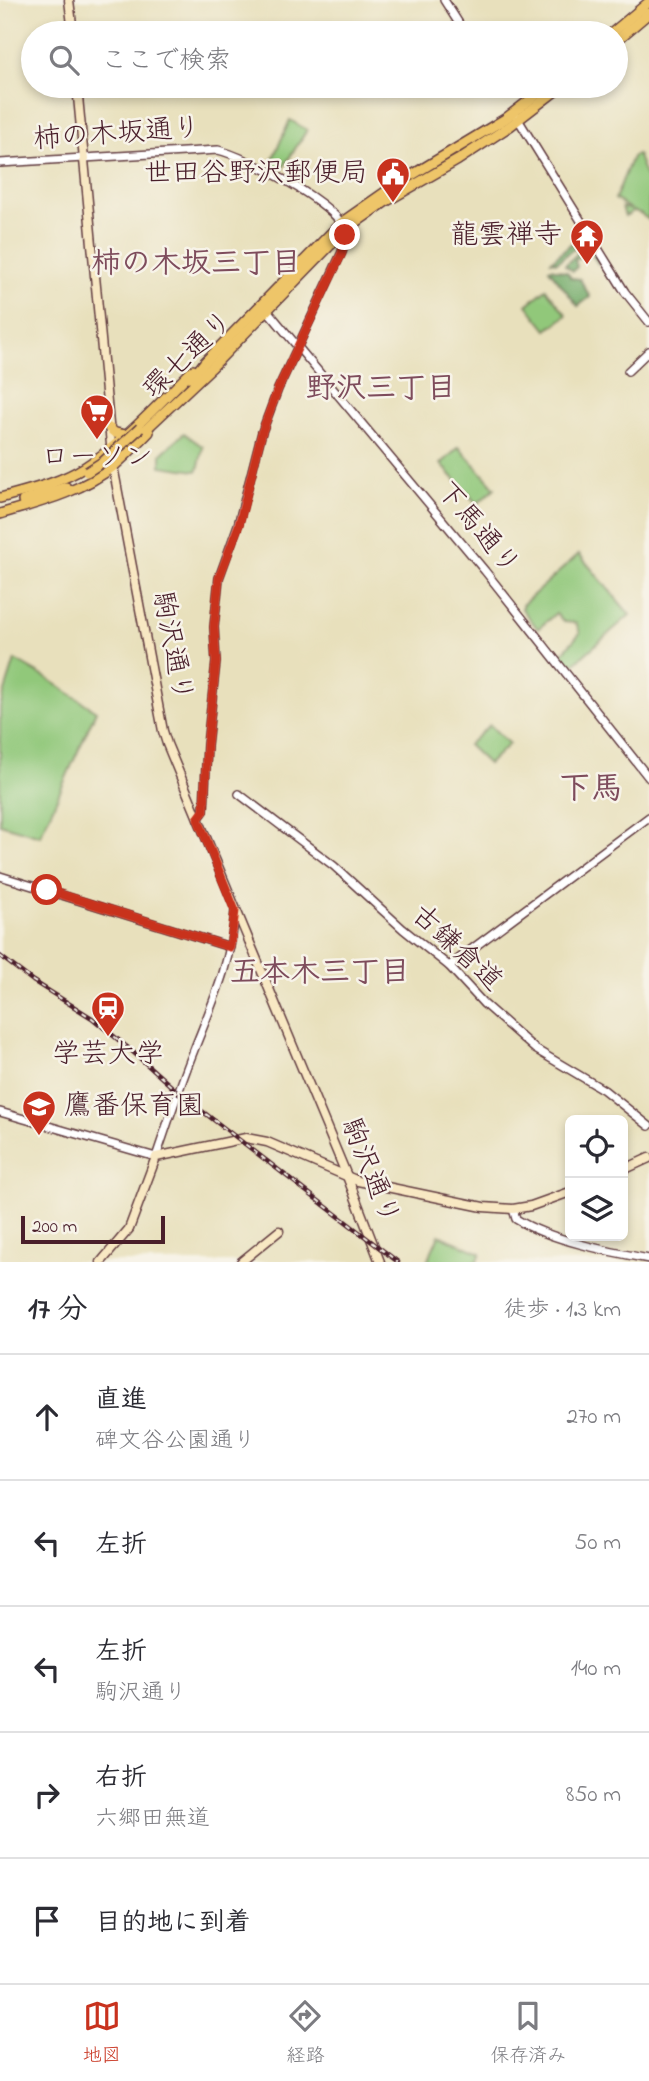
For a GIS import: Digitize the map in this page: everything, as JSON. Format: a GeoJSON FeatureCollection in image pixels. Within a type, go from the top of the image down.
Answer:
{"type":"FeatureCollection","features":[{"type":"Feature","properties":{"kind":"main road"},"geometry":{"type":"LineString","coordinates":[[69,0],[72,21]]}},
{"type":"Feature","properties":{"kind":"main road"},"geometry":{"type":"LineString","coordinates":[[626,21],[649,2]]}},
{"type":"Feature","properties":{"kind":"main road"},"geometry":{"type":"LineString","coordinates":[[628,31],[649,13]]}},
{"type":"Feature","properties":{"kind":"main road","name":"駒沢通り"},"geometry":{"type":"LineString","coordinates":[[78,98],[113,466],[163,731],[380,1262]]}},
{"type":"Feature","properties":{"kind":"main road","name":"環七通り"},"geometry":{"type":"LineString","coordinates":[[516,116],[535,98]]}},
{"type":"Feature","properties":{"kind":"main road","name":"環七通り"},"geometry":{"type":"LineString","coordinates":[[207,365],[343,227],[458,160],[544,98]]}},
{"type":"Feature","properties":{"kind":"main road","name":"環七通り"},"geometry":{"type":"LineString","coordinates":[[0,503],[88,474],[141,430],[196,374],[267,310],[343,227]]}},
{"type":"Feature","properties":{"kind":"main road"},"geometry":{"type":"LineString","coordinates":[[0,503],[84,468],[125,435],[194,370],[207,365]]}},
{"type":"Feature","properties":{"kind":"main road"},"geometry":{"type":"LineString","coordinates":[[0,514],[73,491],[113,466],[198,387],[207,365]]}},
{"type":"Feature","properties":{"kind":"main road"},"geometry":{"type":"LineString","coordinates":[[110,428],[125,435]]}},
{"type":"Feature","properties":{"kind":"main road"},"geometry":{"type":"LineString","coordinates":[[125,435],[125,445],[134,447]]}},
{"type":"Feature","properties":{"kind":"main road"},"geometry":{"type":"LineString","coordinates":[[102,1262],[129,1229],[156,1157],[246,1138],[267,1143],[358,1181],[483,1207],[513,1209],[531,1206],[565,1194]]}},
{"type":"Feature","properties":{"kind":"main road"},"geometry":{"type":"LineString","coordinates":[[628,1168],[649,1158]]}},
{"type":"Feature","properties":{"kind":"main road"},"geometry":{"type":"LineString","coordinates":[[241,1262],[279,1231]]}},
{"type":"Feature","properties":{"kind":"street"},"geometry":{"type":"LineString","coordinates":[[444,0],[457,21]]}},
{"type":"Feature","properties":{"kind":"street"},"geometry":{"type":"LineString","coordinates":[[516,116],[625,292],[649,322]]}},
{"type":"Feature","properties":{"kind":"street","name":"柿の木坂通り"},"geometry":{"type":"LineString","coordinates":[[0,163],[211,149],[227,152],[301,189],[319,200],[343,227]]}},
{"type":"Feature","properties":{"kind":"street"},"geometry":{"type":"LineString","coordinates":[[198,819],[204,811],[207,745],[216,662],[214,627],[219,578],[239,525],[262,432],[278,389],[342,253],[345,243],[343,227]]}},
{"type":"Feature","properties":{"kind":"street","name":"下馬通り"},"geometry":{"type":"LineString","coordinates":[[267,310],[485,570],[649,778]]}},
{"type":"Feature","properties":{"kind":"street"},"geometry":{"type":"LineString","coordinates":[[628,371],[649,351]]}},
{"type":"Feature","properties":{"kind":"street","name":"古鎌倉道"},"geometry":{"type":"LineString","coordinates":[[239,794],[334,866],[449,966],[492,1011],[536,1049],[604,1090],[649,1126]]}},
{"type":"Feature","properties":{"kind":"street"},"geometry":{"type":"LineString","coordinates":[[449,966],[649,817]]}},
{"type":"Feature","properties":{"kind":"street"},"geometry":{"type":"LineString","coordinates":[[0,876],[230,947]]}},
{"type":"Feature","properties":{"kind":"street"},"geometry":{"type":"LineString","coordinates":[[0,1112],[156,1157],[183,1077],[221,982],[235,911]]}},
{"type":"Feature","properties":{"kind":"street"},"geometry":{"type":"LineString","coordinates":[[513,1209],[516,1219],[537,1230],[610,1252],[649,1259]]}},
{"type":"Feature","properties":{"kind":"green space"},"geometry":{"type":"Polygon","coordinates":[[[290,120],[307,130],[281,171],[269,167],[290,120]]]}},
{"type":"Feature","properties":{"kind":"green space"},"geometry":{"type":"Polygon","coordinates":[[[637,154],[649,185],[649,220],[634,211],[625,216],[622,207],[632,210],[615,199],[632,157],[637,154]]]}},
{"type":"Feature","properties":{"kind":"green space"},"geometry":{"type":"Polygon","coordinates":[[[582,234],[602,262],[598,264],[590,252],[575,260],[577,267],[573,271],[565,265],[578,253],[575,248],[557,262],[551,261],[582,234]]]}},
{"type":"Feature","properties":{"kind":"green space"},"geometry":{"type":"Polygon","coordinates":[[[549,269],[567,272],[571,278],[580,279],[590,297],[578,306],[549,269]]]}},
{"type":"Feature","properties":{"kind":"green space"},"geometry":{"type":"Polygon","coordinates":[[[546,289],[567,315],[547,330],[527,305],[546,289]]]}},
{"type":"Feature","properties":{"kind":"green space"},"geometry":{"type":"Polygon","coordinates":[[[184,433],[203,447],[198,470],[161,466],[161,454],[184,433]]]}},
{"type":"Feature","properties":{"kind":"green space"},"geometry":{"type":"Polygon","coordinates":[[[459,447],[495,488],[477,504],[441,464],[459,447]]]}},
{"type":"Feature","properties":{"kind":"green space"},"geometry":{"type":"Polygon","coordinates":[[[579,554],[630,615],[569,668],[560,656],[580,633],[576,623],[564,622],[556,613],[538,629],[522,609],[522,605],[579,554]]]}},
{"type":"Feature","properties":{"kind":"green space"},"geometry":{"type":"Polygon","coordinates":[[[15,660],[96,711],[40,836],[0,824],[0,707],[15,660]]]}},
{"type":"Feature","properties":{"kind":"green space"},"geometry":{"type":"Polygon","coordinates":[[[490,725],[509,744],[488,764],[468,745],[490,725]]]}},
{"type":"Feature","properties":{"kind":"green space"},"geometry":{"type":"Polygon","coordinates":[[[439,1235],[481,1253],[477,1262],[427,1262],[439,1235]]]}},
{"type":"Feature","properties":{"kind":"railway"},"geometry":{"type":"LineString","coordinates":[[0,956],[33,981],[92,1018],[180,1094],[398,1262]]}},
{"type":"Feature","properties":{"kind":"place","name":"世田谷野沢郵便局"},"geometry":{"type":"Point","coordinates":[393,204]}},
{"type":"Feature","properties":{"kind":"place","name":"龍雲禅寺"},"geometry":{"type":"Point","coordinates":[587,266]}},
{"type":"Feature","properties":{"kind":"place","name":"ローソン"},"geometry":{"type":"Point","coordinates":[97,441]}},
{"type":"Feature","properties":{"kind":"place","name":"学芸大学"},"geometry":{"type":"Point","coordinates":[108,1038]}},
{"type":"Feature","properties":{"kind":"place","name":"鷹番保育園"},"geometry":{"type":"Point","coordinates":[39,1137]}},
{"type":"Feature","properties":{"kind":"district","name":"柿の木坂三丁目"},"geometry":{"type":"Point","coordinates":[196,265]}},
{"type":"Feature","properties":{"kind":"district","name":"野沢三丁目"},"geometry":{"type":"Point","coordinates":[381,390]}},
{"type":"Feature","properties":{"kind":"district","name":"下馬"},"geometry":{"type":"Point","coordinates":[591,790]}},
{"type":"Feature","properties":{"kind":"district","name":"五本木三丁目"},"geometry":{"type":"Point","coordinates":[320,974]}},
{"type":"Feature","properties":{"kind":"route"},"geometry":{"type":"LineString","coordinates":[[47,890],[230,947],[235,911],[198,819],[204,811],[207,745],[216,662],[216,595],[219,578],[239,525],[262,432],[278,389],[342,253],[345,235]]}}]}
